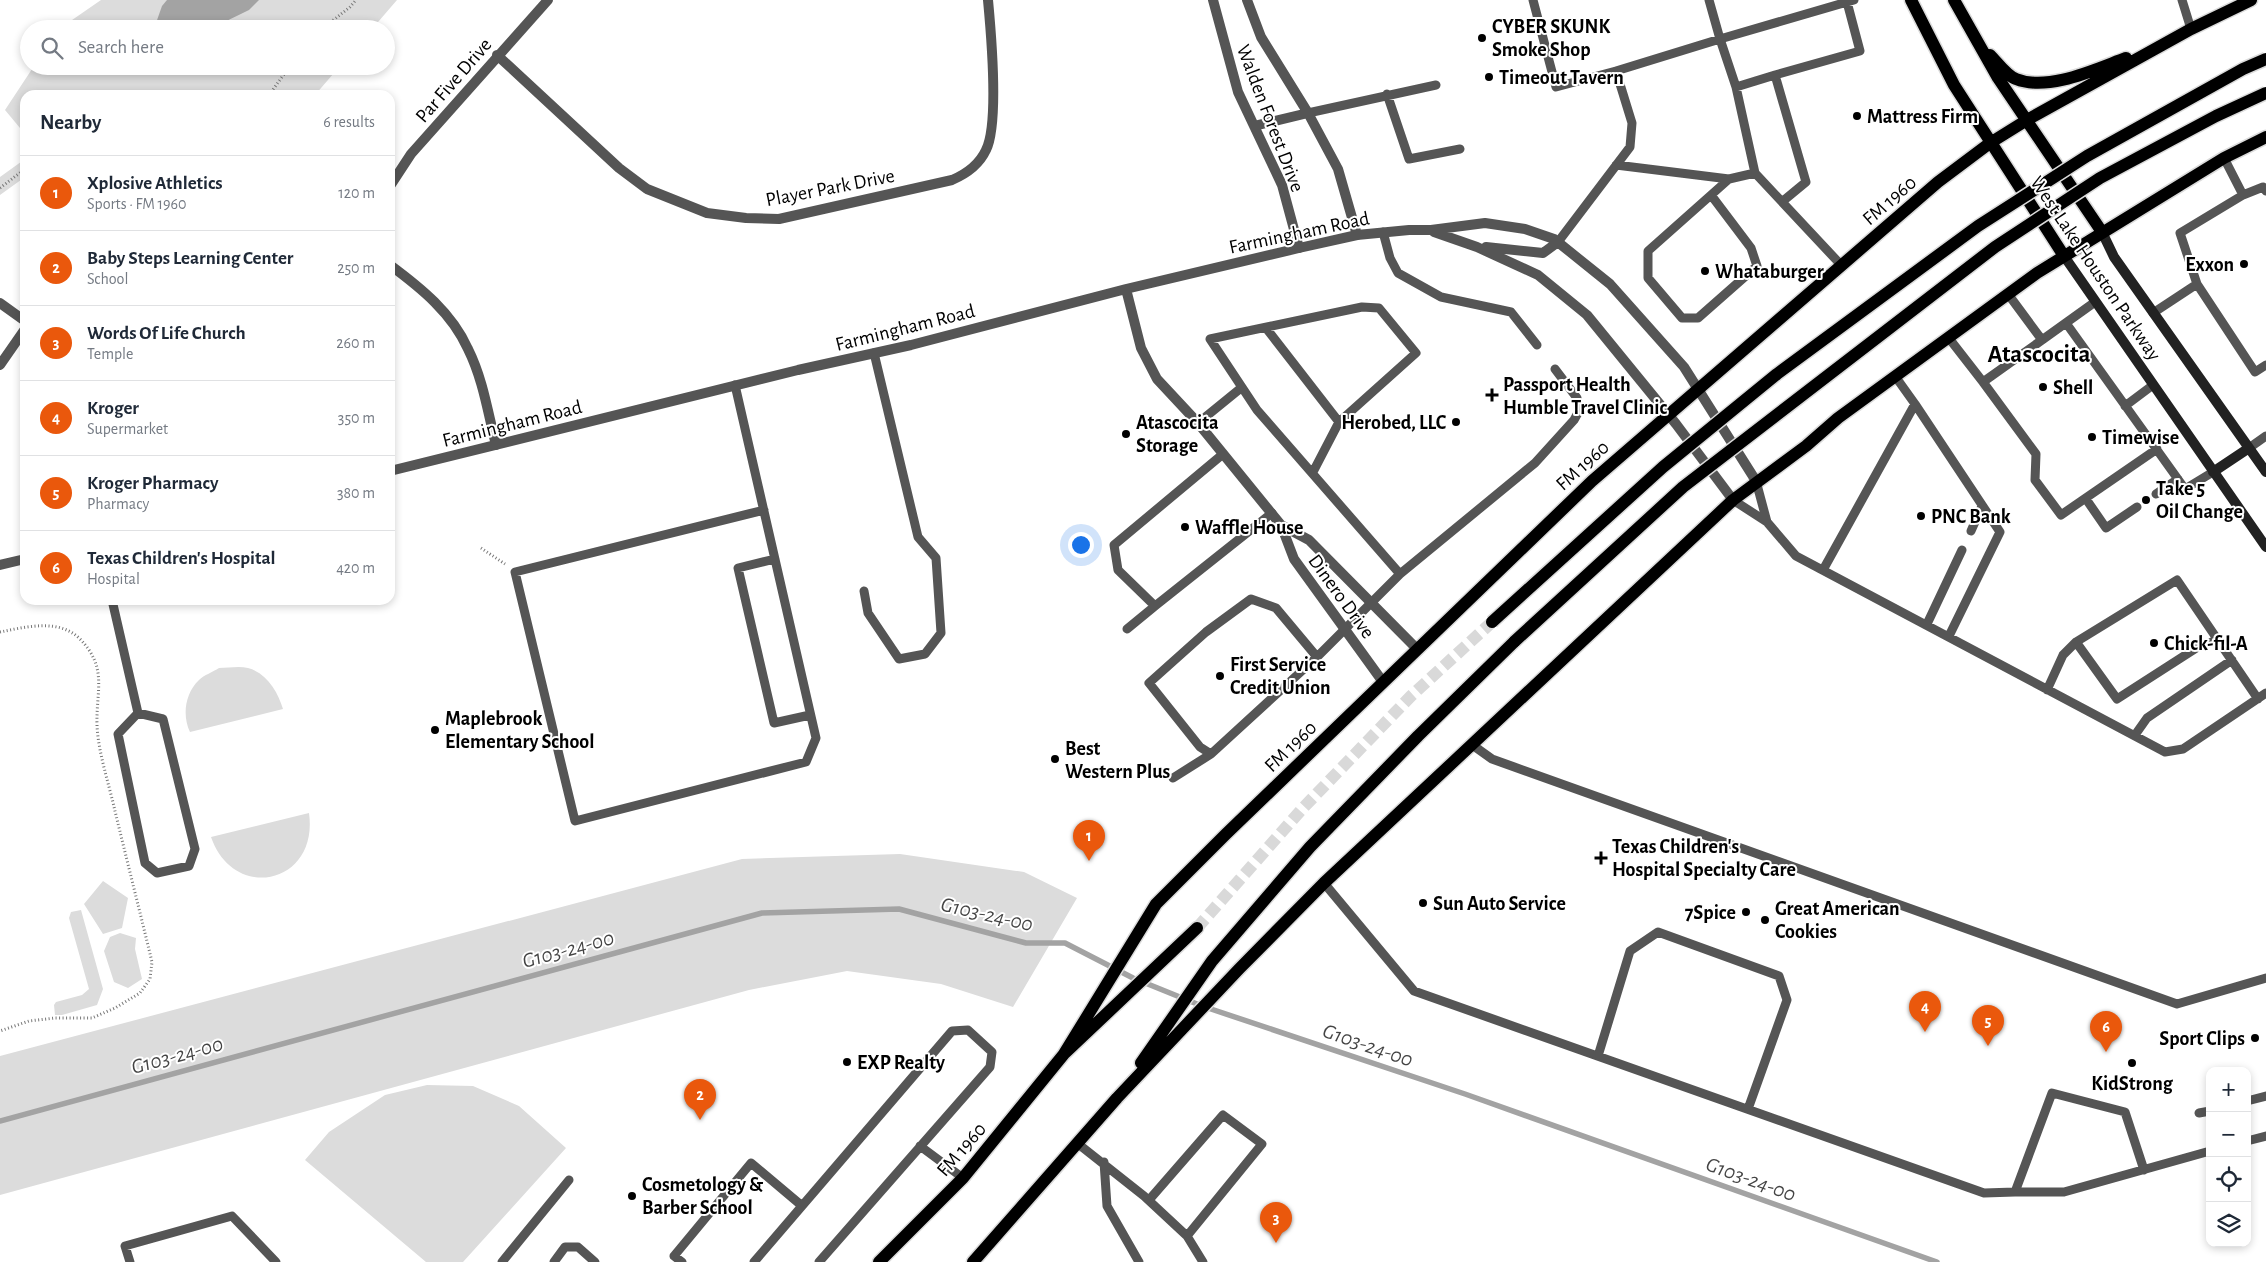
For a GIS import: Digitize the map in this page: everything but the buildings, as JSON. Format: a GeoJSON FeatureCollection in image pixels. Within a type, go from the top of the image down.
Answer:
{"type":"FeatureCollection","features":[{"type":"Feature","properties":{"kind":"main road","name":"West Lake Houston Parkway"},"geometry":{"type":"LineString","coordinates":[[1911,0],[1954,85],[1990,142],[2095,302],[2266,547]]}},
{"type":"Feature","properties":{"kind":"main road","name":"West Lake Houston Parkway"},"geometry":{"type":"LineString","coordinates":[[1954,0],[1998,78],[2102,232],[2114,257],[2266,472]]}},
{"type":"Feature","properties":{"kind":"main road","name":"FM 1960"},"geometry":{"type":"LineString","coordinates":[[879,1262],[963,1178],[1064,1054],[1156,904],[1592,481],[1938,182],[1990,142],[2191,29],[2251,0]]}},
{"type":"Feature","properties":{"kind":"main road"},"geometry":{"type":"LineString","coordinates":[[1978,43],[2014,79],[2031,83],[2049,82],[2082,74],[2164,44]]}},
{"type":"Feature","properties":{"kind":"main road"},"geometry":{"type":"LineString","coordinates":[[1492,622],[1663,467],[1769,380],[1978,226],[2086,156],[2244,68],[2266,59]]}},
{"type":"Feature","properties":{"kind":"main road"},"geometry":{"type":"LineString","coordinates":[[1117,1098],[1212,961],[1310,846],[1514,641],[1683,487],[1995,247],[2100,178],[2216,116],[2266,93]]}},
{"type":"Feature","properties":{"kind":"main road"},"geometry":{"type":"LineString","coordinates":[[973,1262],[1117,1098],[1239,969],[1324,883],[1733,500],[1756,481],[1806,446],[1838,418],[2008,294],[2102,232],[2224,158],[2266,137]]}},
{"type":"Feature","properties":{"kind":"main road"},"geometry":{"type":"LineString","coordinates":[[2213,472],[2249,448]]}},
{"type":"Feature","properties":{"kind":"main road","name":"FM 1960"},"geometry":{"type":"LineString","coordinates":[[1064,1054],[1197,928]]}},
{"type":"Feature","properties":{"kind":"street","name":"Par Five Drive"},"geometry":{"type":"LineString","coordinates":[[395,178],[411,154],[497,55],[548,0]]}},
{"type":"Feature","properties":{"kind":"street","name":"Player Park Drive"},"geometry":{"type":"LineString","coordinates":[[497,55],[618,168],[647,189],[707,213],[746,218],[779,219],[952,180],[966,174],[979,162],[986,150],[992,120],[991,40],[988,0]]}},
{"type":"Feature","properties":{"kind":"street","name":"Walden Forest Drive"},"geometry":{"type":"LineString","coordinates":[[1213,0],[1238,92],[1282,185],[1299,248]]}},
{"type":"Feature","properties":{"kind":"street","name":"Walden Forest Drive"},"geometry":{"type":"LineString","coordinates":[[1247,0],[1261,37],[1308,113],[1338,169],[1356,235]]}},
{"type":"Feature","properties":{"kind":"street"},"geometry":{"type":"LineString","coordinates":[[1254,126],[1308,113]]}},
{"type":"Feature","properties":{"kind":"street","name":"Farmingham Road"},"geometry":{"type":"LineString","coordinates":[[395,470],[735,385],[874,353],[1126,289],[1356,235],[1431,230],[1484,223],[1525,229],[1558,242],[1610,284],[1684,367],[1756,481]]}},
{"type":"Feature","properties":{"kind":"street","name":"Farmingham Road"},"geometry":{"type":"LineString","coordinates":[[1431,230],[1477,247],[1538,275],[1587,315],[1668,415],[1733,500]]}},
{"type":"Feature","properties":{"kind":"street"},"geometry":{"type":"LineString","coordinates":[[1477,247],[1543,253],[1558,242]]}},
{"type":"Feature","properties":{"kind":"street"},"geometry":{"type":"LineString","coordinates":[[395,269],[432,299],[460,333],[469,350],[480,380],[496,446]]}},
{"type":"Feature","properties":{"kind":"street","name":"Dinero Drive"},"geometry":{"type":"LineString","coordinates":[[1126,289],[1141,348],[1157,379],[1198,423],[1282,525],[1294,559],[1383,682]]}},
{"type":"Feature","properties":{"kind":"street"},"geometry":{"type":"LineString","coordinates":[[0,302],[20,317]]}},
{"type":"Feature","properties":{"kind":"street"},"geometry":{"type":"LineString","coordinates":[[0,365],[20,336]]}},
{"type":"Feature","properties":{"kind":"street","name":"Dinero Drive"},"geometry":{"type":"LineString","coordinates":[[1282,525],[1309,540],[1417,649]]}},
{"type":"Feature","properties":{"kind":"street"},"geometry":{"type":"LineString","coordinates":[[0,565],[20,560]]}},
{"type":"Feature","properties":{"kind":"lane"},"geometry":{"type":"LineString","coordinates":[[1534,0],[1556,87],[1851,1],[1860,51],[1736,87]]}},
{"type":"Feature","properties":{"kind":"lane"},"geometry":{"type":"LineString","coordinates":[[1709,0],[1736,87],[1755,173],[1842,266]]}},
{"type":"Feature","properties":{"kind":"lane"},"geometry":{"type":"LineString","coordinates":[[2182,0],[2191,29]]}},
{"type":"Feature","properties":{"kind":"lane"},"geometry":{"type":"LineString","coordinates":[[1558,242],[1630,146],[1632,123],[1616,71]]}},
{"type":"Feature","properties":{"kind":"lane"},"geometry":{"type":"LineString","coordinates":[[1775,75],[1806,182],[1783,201]]}},
{"type":"Feature","properties":{"kind":"lane"},"geometry":{"type":"LineString","coordinates":[[1308,113],[1387,94],[1436,85]]}},
{"type":"Feature","properties":{"kind":"lane"},"geometry":{"type":"LineString","coordinates":[[1387,94],[1409,159],[1460,149]]}},
{"type":"Feature","properties":{"kind":"lane"},"geometry":{"type":"LineString","coordinates":[[2224,158],[2243,195]]}},
{"type":"Feature","properties":{"kind":"lane"},"geometry":{"type":"LineString","coordinates":[[1616,165],[1729,179],[1755,173]]}},
{"type":"Feature","properties":{"kind":"lane"},"geometry":{"type":"LineString","coordinates":[[1711,195],[1751,248],[1757,266],[1698,318],[1682,318],[1648,278],[1648,251],[1711,195],[1729,179]]}},
{"type":"Feature","properties":{"kind":"lane"},"geometry":{"type":"LineString","coordinates":[[2265,188],[2243,195],[2180,233],[2197,284],[2255,372],[2266,365]]}},
{"type":"Feature","properties":{"kind":"lane"},"geometry":{"type":"LineString","coordinates":[[1383,232],[1390,258],[1398,273],[1441,297],[1511,312],[1537,345]]}},
{"type":"Feature","properties":{"kind":"lane"},"geometry":{"type":"LineString","coordinates":[[2153,313],[2197,284]]}},
{"type":"Feature","properties":{"kind":"lane"},"geometry":{"type":"LineString","coordinates":[[2008,294],[2042,340]]}},
{"type":"Feature","properties":{"kind":"lane"},"geometry":{"type":"LineString","coordinates":[[1982,382],[2095,302]]}},
{"type":"Feature","properties":{"kind":"lane"},"geometry":{"type":"LineString","coordinates":[[1313,472],[1340,422],[1416,353],[1379,308],[1362,307],[1210,339],[1257,410],[1400,574]]}},
{"type":"Feature","properties":{"kind":"lane"},"geometry":{"type":"LineString","coordinates":[[2066,323],[2185,489],[2213,472]]}},
{"type":"Feature","properties":{"kind":"lane"},"geometry":{"type":"LineString","coordinates":[[1266,328],[1340,422]]}},
{"type":"Feature","properties":{"kind":"lane"},"geometry":{"type":"LineString","coordinates":[[1948,337],[2036,454],[2035,480],[2061,514],[2086,499],[2156,450]]}},
{"type":"Feature","properties":{"kind":"lane"},"geometry":{"type":"LineString","coordinates":[[864,591],[868,613],[899,658],[925,654],[941,634],[936,558],[918,537],[874,353]]}},
{"type":"Feature","properties":{"kind":"lane"},"geometry":{"type":"LineString","coordinates":[[1173,778],[1211,754],[1317,657],[1400,574],[1535,463],[1574,420],[1579,411],[1577,398],[1555,369]]}},
{"type":"Feature","properties":{"kind":"lane"},"geometry":{"type":"LineString","coordinates":[[1895,376],[2000,532],[1949,636]]}},
{"type":"Feature","properties":{"kind":"lane"},"geometry":{"type":"LineString","coordinates":[[735,385],[764,510],[810,715],[816,738],[806,762],[575,821],[515,572],[764,510]]}},
{"type":"Feature","properties":{"kind":"lane"},"geometry":{"type":"LineString","coordinates":[[2125,406],[2153,385]]}},
{"type":"Feature","properties":{"kind":"lane"},"geometry":{"type":"LineString","coordinates":[[1198,423],[1241,388]]}},
{"type":"Feature","properties":{"kind":"lane"},"geometry":{"type":"LineString","coordinates":[[1823,570],[1915,404]]}},
{"type":"Feature","properties":{"kind":"lane"},"geometry":{"type":"LineString","coordinates":[[2249,448],[2266,436]]}},
{"type":"Feature","properties":{"kind":"lane"},"geometry":{"type":"LineString","coordinates":[[1155,606],[1118,570],[1114,545],[1223,454]]}},
{"type":"Feature","properties":{"kind":"lane"},"geometry":{"type":"LineString","coordinates":[[2156,494],[2178,479]]}},
{"type":"Feature","properties":{"kind":"lane"},"geometry":{"type":"LineString","coordinates":[[1756,481],[1767,522]]}},
{"type":"Feature","properties":{"kind":"lane"},"geometry":{"type":"LineString","coordinates":[[2086,499],[2106,528],[2137,507]]}},
{"type":"Feature","properties":{"kind":"lane"},"geometry":{"type":"LineString","coordinates":[[1733,500],[1767,522],[1796,556],[2166,752],[2183,750],[2266,694]]}},
{"type":"Feature","properties":{"kind":"lane"},"geometry":{"type":"LineString","coordinates":[[1971,531],[1982,506]]}},
{"type":"Feature","properties":{"kind":"lane"},"geometry":{"type":"LineString","coordinates":[[1128,629],[1272,513]]}},
{"type":"Feature","properties":{"kind":"lane"},"geometry":{"type":"LineString","coordinates":[[1927,624],[1962,550]]}},
{"type":"Feature","properties":{"kind":"lane"},"geometry":{"type":"LineString","coordinates":[[775,559],[738,568],[774,723],[810,715]]}},
{"type":"Feature","properties":{"kind":"lane"},"geometry":{"type":"LineString","coordinates":[[2047,690],[2063,655],[2076,642],[2177,580],[2258,699]]}},
{"type":"Feature","properties":{"kind":"lane"},"geometry":{"type":"LineString","coordinates":[[1211,754],[1200,747],[1149,683],[1206,632],[1251,598],[1276,608],[1317,657]]}},
{"type":"Feature","properties":{"kind":"lane"},"geometry":{"type":"LineString","coordinates":[[113,605],[138,713]]}},
{"type":"Feature","properties":{"kind":"lane"},"geometry":{"type":"LineString","coordinates":[[2076,642],[2117,699],[2201,645],[2219,640]]}},
{"type":"Feature","properties":{"kind":"lane"},"geometry":{"type":"LineString","coordinates":[[2135,735],[2147,718],[2232,660]]}},
{"type":"Feature","properties":{"kind":"lane"},"geometry":{"type":"LineString","coordinates":[[138,713],[163,719],[195,849],[189,866],[157,873],[145,863],[118,734],[138,713]]}},
{"type":"Feature","properties":{"kind":"lane"},"geometry":{"type":"LineString","coordinates":[[1471,744],[1492,759],[2177,1004],[2266,978]]}},
{"type":"Feature","properties":{"kind":"lane"},"geometry":{"type":"LineString","coordinates":[[1324,883],[1414,991],[1984,1193],[2064,1192],[2206,1153]]}},
{"type":"Feature","properties":{"kind":"lane"},"geometry":{"type":"LineString","coordinates":[[1598,1056],[1630,951],[1658,932],[1779,976],[1787,1000],[1748,1109]]}},
{"type":"Feature","properties":{"kind":"lane"},"geometry":{"type":"LineString","coordinates":[[754,1262],[952,1031],[968,1030],[992,1052],[990,1067],[819,1262]]}},
{"type":"Feature","properties":{"kind":"lane"},"geometry":{"type":"LineString","coordinates":[[2015,1192],[2052,1093],[2125,1112],[2144,1170]]}},
{"type":"Feature","properties":{"kind":"lane"},"geometry":{"type":"LineString","coordinates":[[2251,1100],[2266,1096]]}},
{"type":"Feature","properties":{"kind":"lane"},"geometry":{"type":"LineString","coordinates":[[2199,1114],[2206,1112]]}},
{"type":"Feature","properties":{"kind":"lane"},"geometry":{"type":"LineString","coordinates":[[1149,1200],[1223,1115],[1262,1144],[1187,1236]]}},
{"type":"Feature","properties":{"kind":"lane"},"geometry":{"type":"LineString","coordinates":[[2251,1140],[2266,1136]]}},
{"type":"Feature","properties":{"kind":"lane"},"geometry":{"type":"LineString","coordinates":[[1077,1143],[1104,1162],[1149,1200],[1187,1236],[1203,1262]]}},
{"type":"Feature","properties":{"kind":"lane"},"geometry":{"type":"LineString","coordinates":[[920,1146],[963,1178]]}},
{"type":"Feature","properties":{"kind":"lane"},"geometry":{"type":"LineString","coordinates":[[1104,1162],[1107,1206],[1139,1262]]}},
{"type":"Feature","properties":{"kind":"lane"},"geometry":{"type":"LineString","coordinates":[[682,1262],[674,1256],[751,1163],[802,1205]]}},
{"type":"Feature","properties":{"kind":"lane"},"geometry":{"type":"LineString","coordinates":[[502,1262],[569,1180]]}},
{"type":"Feature","properties":{"kind":"lane"},"geometry":{"type":"LineString","coordinates":[[130,1262],[125,1246],[232,1216],[276,1262]]}},
{"type":"Feature","properties":{"kind":"lane"},"geometry":{"type":"LineString","coordinates":[[554,1262],[565,1247],[578,1247],[595,1262]]}},
{"type":"Feature","properties":{"kind":"path"},"geometry":{"type":"LineString","coordinates":[[333,20],[356,0]]}},
{"type":"Feature","properties":{"kind":"path"},"geometry":{"type":"LineString","coordinates":[[273,90],[283,75]]}},
{"type":"Feature","properties":{"kind":"path"},"geometry":{"type":"LineString","coordinates":[[0,188],[20,173]]}},
{"type":"Feature","properties":{"kind":"path"},"geometry":{"type":"LineString","coordinates":[[481,548],[515,572]]}},
{"type":"Feature","properties":{"kind":"path"},"geometry":{"type":"LineString","coordinates":[[0,632],[36,625],[59,627],[78,638],[94,657],[101,680],[97,726],[106,774],[152,962],[150,979],[140,993],[115,1008],[92,1018],[55,1018],[29,1021],[0,1031]]}},
{"type":"Feature","properties":{"kind":"shaded area"},"geometry":{"type":"Polygon","coordinates":[[[101,0],[397,0],[380,20],[72,20],[101,0]]]}},
{"type":"Feature","properties":{"kind":"shaded area"},"geometry":{"type":"Polygon","coordinates":[[[167,0],[259,0],[249,10],[228,20],[157,20],[162,6],[167,0]]]}},
{"type":"Feature","properties":{"kind":"shaded area"},"geometry":{"type":"Polygon","coordinates":[[[28,75],[332,75],[319,90],[20,90],[20,128],[5,110],[28,75]]]}},
{"type":"Feature","properties":{"kind":"shaded area"},"geometry":{"type":"Polygon","coordinates":[[[20,163],[20,181],[0,195],[0,177],[20,163]]]}},
{"type":"Feature","properties":{"kind":"shaded area"},"geometry":{"type":"Polygon","coordinates":[[[245,667],[255,670],[271,684],[283,709],[190,732],[186,719],[186,705],[191,691],[201,678],[219,668],[245,667]]]}},
{"type":"Feature","properties":{"kind":"shaded area"},"geometry":{"type":"Polygon","coordinates":[[[309,813],[309,837],[301,856],[288,869],[272,876],[255,877],[237,871],[222,858],[211,837],[309,813]]]}},
{"type":"Feature","properties":{"kind":"shaded area"},"geometry":{"type":"Polygon","coordinates":[[[900,854],[1024,872],[1077,898],[1013,1007],[941,984],[847,971],[749,990],[0,1195],[0,1056],[742,859],[900,854]]]}},
{"type":"Feature","properties":{"kind":"shaded area"},"geometry":{"type":"Polygon","coordinates":[[[103,881],[128,898],[122,928],[103,934],[84,904],[103,881]]]}},
{"type":"Feature","properties":{"kind":"shaded area"},"geometry":{"type":"Polygon","coordinates":[[[81,910],[103,989],[97,1005],[62,1015],[55,1015],[54,1005],[56,1002],[82,995],[89,989],[69,918],[71,912],[81,910]]]}},
{"type":"Feature","properties":{"kind":"shaded area"},"geometry":{"type":"Polygon","coordinates":[[[120,933],[136,938],[135,949],[142,979],[128,988],[114,982],[104,951],[110,937],[120,933]]]}},
{"type":"Feature","properties":{"kind":"shaded area"},"geometry":{"type":"Polygon","coordinates":[[[427,1085],[473,1086],[519,1106],[566,1148],[463,1262],[426,1262],[305,1160],[329,1132],[385,1095],[427,1085]]]}},
{"type":"Feature","properties":{"kind":"waterway","name":"G103-24-00"},"geometry":{"type":"LineString","coordinates":[[0,1121],[762,913],[899,909],[1026,943],[1065,943],[1133,978],[1202,1006],[1465,1094],[1937,1262]]}},
{"type":"Feature","properties":{"kind":"tunnel"},"geometry":{"type":"LineString","coordinates":[[1197,928],[1303,808],[1411,696],[1492,622]]}},
{"type":"Feature","properties":{"kind":"place","name":"CYBER SKUNK Smoke Shop"},"geometry":{"type":"Point","coordinates":[1482,38]}},
{"type":"Feature","properties":{"kind":"place","name":"Timeout Tavern"},"geometry":{"type":"Point","coordinates":[1489,77]}},
{"type":"Feature","properties":{"kind":"place","name":"Mattress Firm"},"geometry":{"type":"Point","coordinates":[1857,116]}},
{"type":"Feature","properties":{"kind":"place","name":"Exxon"},"geometry":{"type":"Point","coordinates":[2244,264]}},
{"type":"Feature","properties":{"kind":"place","name":"Whataburger"},"geometry":{"type":"Point","coordinates":[1705,271]}},
{"type":"Feature","properties":{"kind":"place","name":"Shell"},"geometry":{"type":"Point","coordinates":[2043,387]}},
{"type":"Feature","properties":{"kind":"place","name":"Passport Health Humble Travel Clinic"},"geometry":{"type":"Point","coordinates":[1492,395]}},
{"type":"Feature","properties":{"kind":"place","name":"Herobed, LLC"},"geometry":{"type":"Point","coordinates":[1456,422]}},
{"type":"Feature","properties":{"kind":"place","name":"Atascocita Storage"},"geometry":{"type":"Point","coordinates":[1126,434]}},
{"type":"Feature","properties":{"kind":"place","name":"Timewise"},"geometry":{"type":"Point","coordinates":[2092,437]}},
{"type":"Feature","properties":{"kind":"place","name":"Take 5 Oil Change"},"geometry":{"type":"Point","coordinates":[2146,500]}},
{"type":"Feature","properties":{"kind":"place","name":"PNC Bank"},"geometry":{"type":"Point","coordinates":[1921,516]}},
{"type":"Feature","properties":{"kind":"place","name":"Waffle House"},"geometry":{"type":"Point","coordinates":[1185,527]}},
{"type":"Feature","properties":{"kind":"place","name":"Chick-fil-A"},"geometry":{"type":"Point","coordinates":[2154,643]}},
{"type":"Feature","properties":{"kind":"place","name":"First Service Credit Union"},"geometry":{"type":"Point","coordinates":[1220,676]}},
{"type":"Feature","properties":{"kind":"place","name":"Maplebrook Elementary School"},"geometry":{"type":"Point","coordinates":[435,730]}},
{"type":"Feature","properties":{"kind":"place","name":"Best Western Plus"},"geometry":{"type":"Point","coordinates":[1055,759]}},
{"type":"Feature","properties":{"kind":"place","name":"Texas Children's Hospital Specialty Care"},"geometry":{"type":"Point","coordinates":[1601,858]}},
{"type":"Feature","properties":{"kind":"place","name":"Xplosive Athletics"},"geometry":{"type":"Point","coordinates":[1089,861]}},
{"type":"Feature","properties":{"kind":"place","name":"Sun Auto Service"},"geometry":{"type":"Point","coordinates":[1423,903]}},
{"type":"Feature","properties":{"kind":"place","name":"7Spice"},"geometry":{"type":"Point","coordinates":[1746,912]}},
{"type":"Feature","properties":{"kind":"place","name":"Great American Cookies"},"geometry":{"type":"Point","coordinates":[1765,920]}},
{"type":"Feature","properties":{"kind":"place","name":"Kroger"},"geometry":{"type":"Point","coordinates":[1925,1032]}},
{"type":"Feature","properties":{"kind":"place","name":"Sport Clips"},"geometry":{"type":"Point","coordinates":[2255,1038]}},
{"type":"Feature","properties":{"kind":"place","name":"Kroger Pharmacy"},"geometry":{"type":"Point","coordinates":[1988,1046]}},
{"type":"Feature","properties":{"kind":"place","name":"Texas Children's Hospital"},"geometry":{"type":"Point","coordinates":[2106,1052]}},
{"type":"Feature","properties":{"kind":"place","name":"EXP Realty"},"geometry":{"type":"Point","coordinates":[847,1062]}},
{"type":"Feature","properties":{"kind":"place","name":"KidStrong"},"geometry":{"type":"Point","coordinates":[2132,1063]}},
{"type":"Feature","properties":{"kind":"place","name":"Baby Steps Learning Center"},"geometry":{"type":"Point","coordinates":[700,1120]}},
{"type":"Feature","properties":{"kind":"place","name":"Cosmetology & Barber School"},"geometry":{"type":"Point","coordinates":[632,1196]}},
{"type":"Feature","properties":{"kind":"place","name":"Words Of Life Church"},"geometry":{"type":"Point","coordinates":[1276,1243]}},
{"type":"Feature","properties":{"kind":"district","name":"Atascocita"},"geometry":{"type":"Point","coordinates":[2039,353]}}]}
